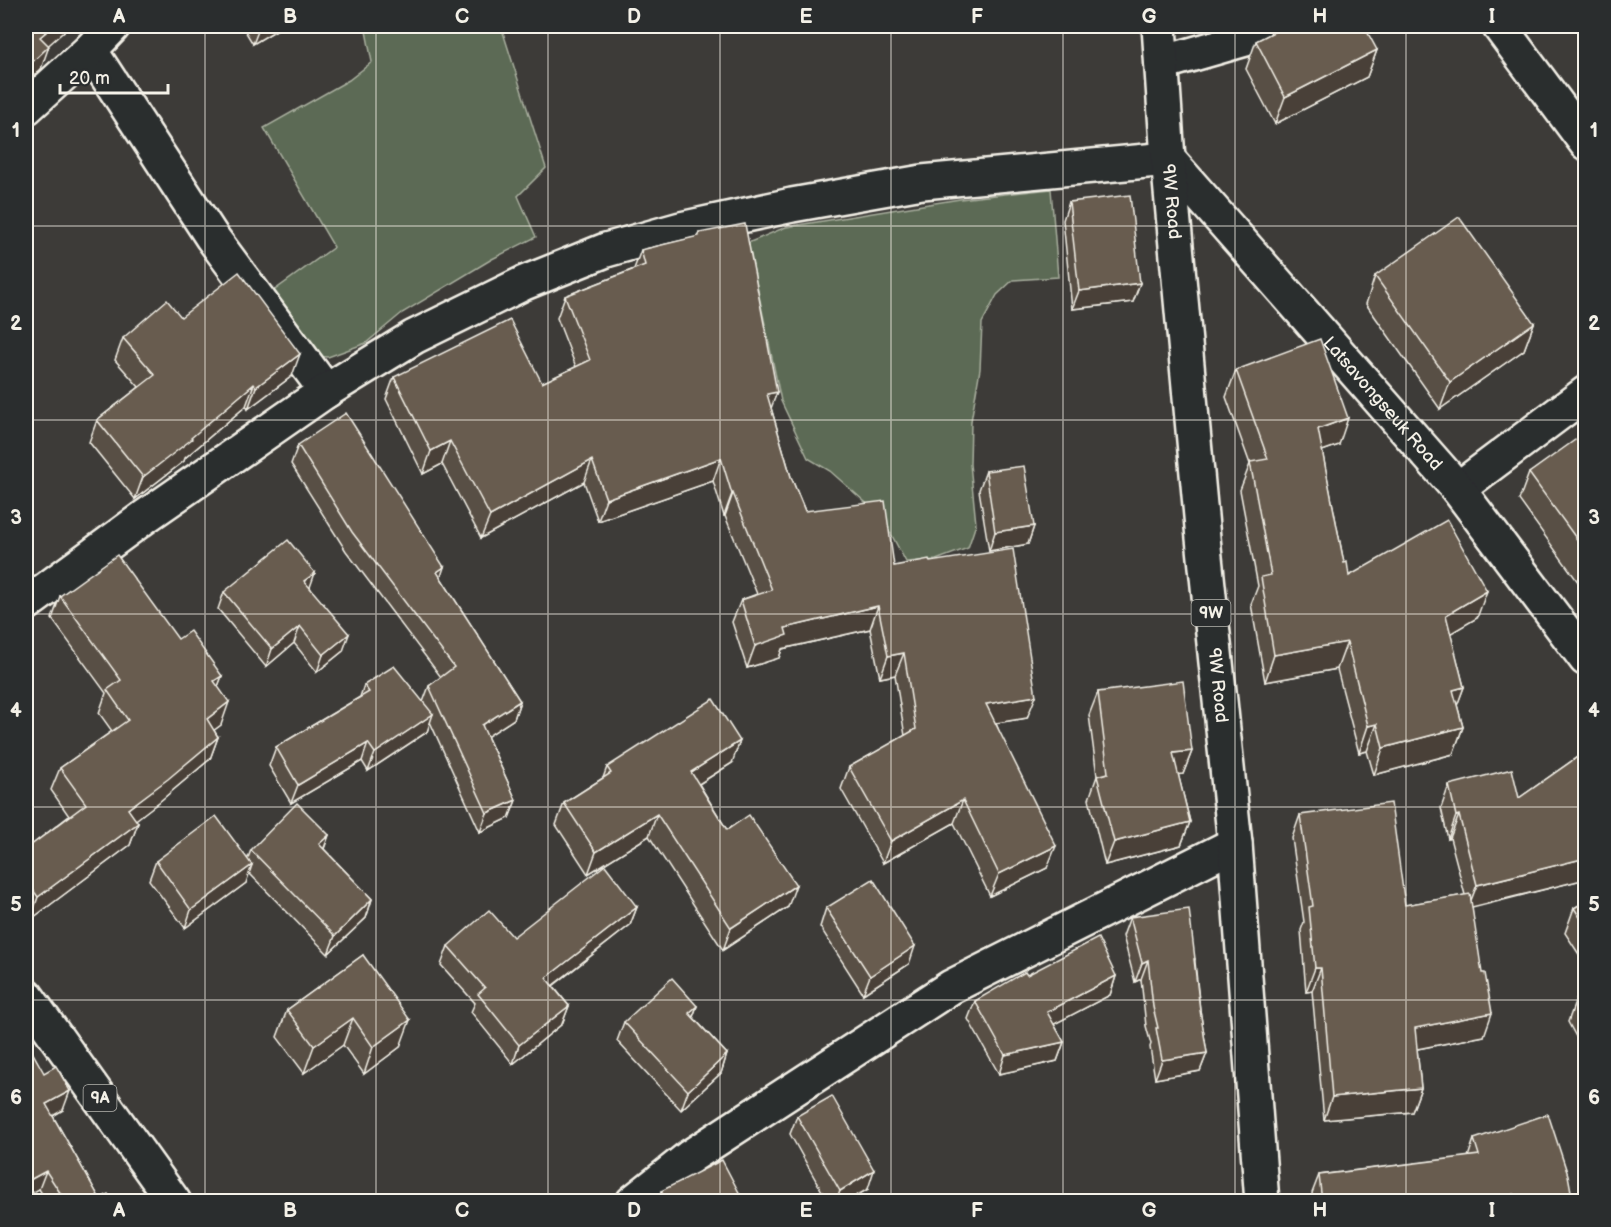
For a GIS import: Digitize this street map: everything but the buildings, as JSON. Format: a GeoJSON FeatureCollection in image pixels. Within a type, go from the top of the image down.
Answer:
{"type":"FeatureCollection","features":[{"type":"Feature","properties":{"kind":"street"},"geometry":{"type":"LineString","coordinates":[[26,108],[113,26]]}},
{"type":"Feature","properties":{"kind":"street","name":"9W Road"},"geometry":{"type":"LineString","coordinates":[[1159,26],[1168,159],[1203,538],[1235,844],[1262,1202]]}},
{"type":"Feature","properties":{"kind":"street"},"geometry":{"type":"LineString","coordinates":[[1162,63],[1291,26]]}},
{"type":"Feature","properties":{"kind":"street"},"geometry":{"type":"LineString","coordinates":[[1499,26],[1586,143]]}},
{"type":"Feature","properties":{"kind":"street"},"geometry":{"type":"LineString","coordinates":[[90,50],[212,237],[326,392]]}},
{"type":"Feature","properties":{"kind":"street"},"geometry":{"type":"LineString","coordinates":[[26,604],[146,516],[326,392],[414,337],[524,283],[606,250],[681,229],[792,204],[922,182],[1168,159]]}},
{"type":"Feature","properties":{"kind":"street","name":"Latsavongseuk Road"},"geometry":{"type":"LineString","coordinates":[[1168,159],[1458,489],[1586,659]]}},
{"type":"Feature","properties":{"kind":"street"},"geometry":{"type":"LineString","coordinates":[[1458,489],[1586,393]]}},
{"type":"Feature","properties":{"kind":"street"},"geometry":{"type":"LineString","coordinates":[[633,1202],[691,1156],[951,987],[1235,844]]}},
{"type":"Feature","properties":{"kind":"street","name":"9A"},"geometry":{"type":"LineString","coordinates":[[26,995],[174,1202]]}},
{"type":"Feature","properties":{"kind":"green space"},"geometry":{"type":"Polygon","coordinates":[[[374,26],[501,26],[546,168],[518,196],[536,237],[492,259],[402,313],[366,343],[328,357],[312,356],[268,295],[334,247],[264,128],[349,80],[372,62],[366,31],[374,26]]]}},
{"type":"Feature","properties":{"kind":"green space"},"geometry":{"type":"Polygon","coordinates":[[[1051,189],[1058,277],[1013,280],[997,295],[982,323],[980,369],[971,421],[970,464],[976,524],[968,548],[936,560],[906,562],[882,517],[830,471],[808,458],[781,401],[748,243],[786,227],[960,199],[1051,189]]]}}]}
